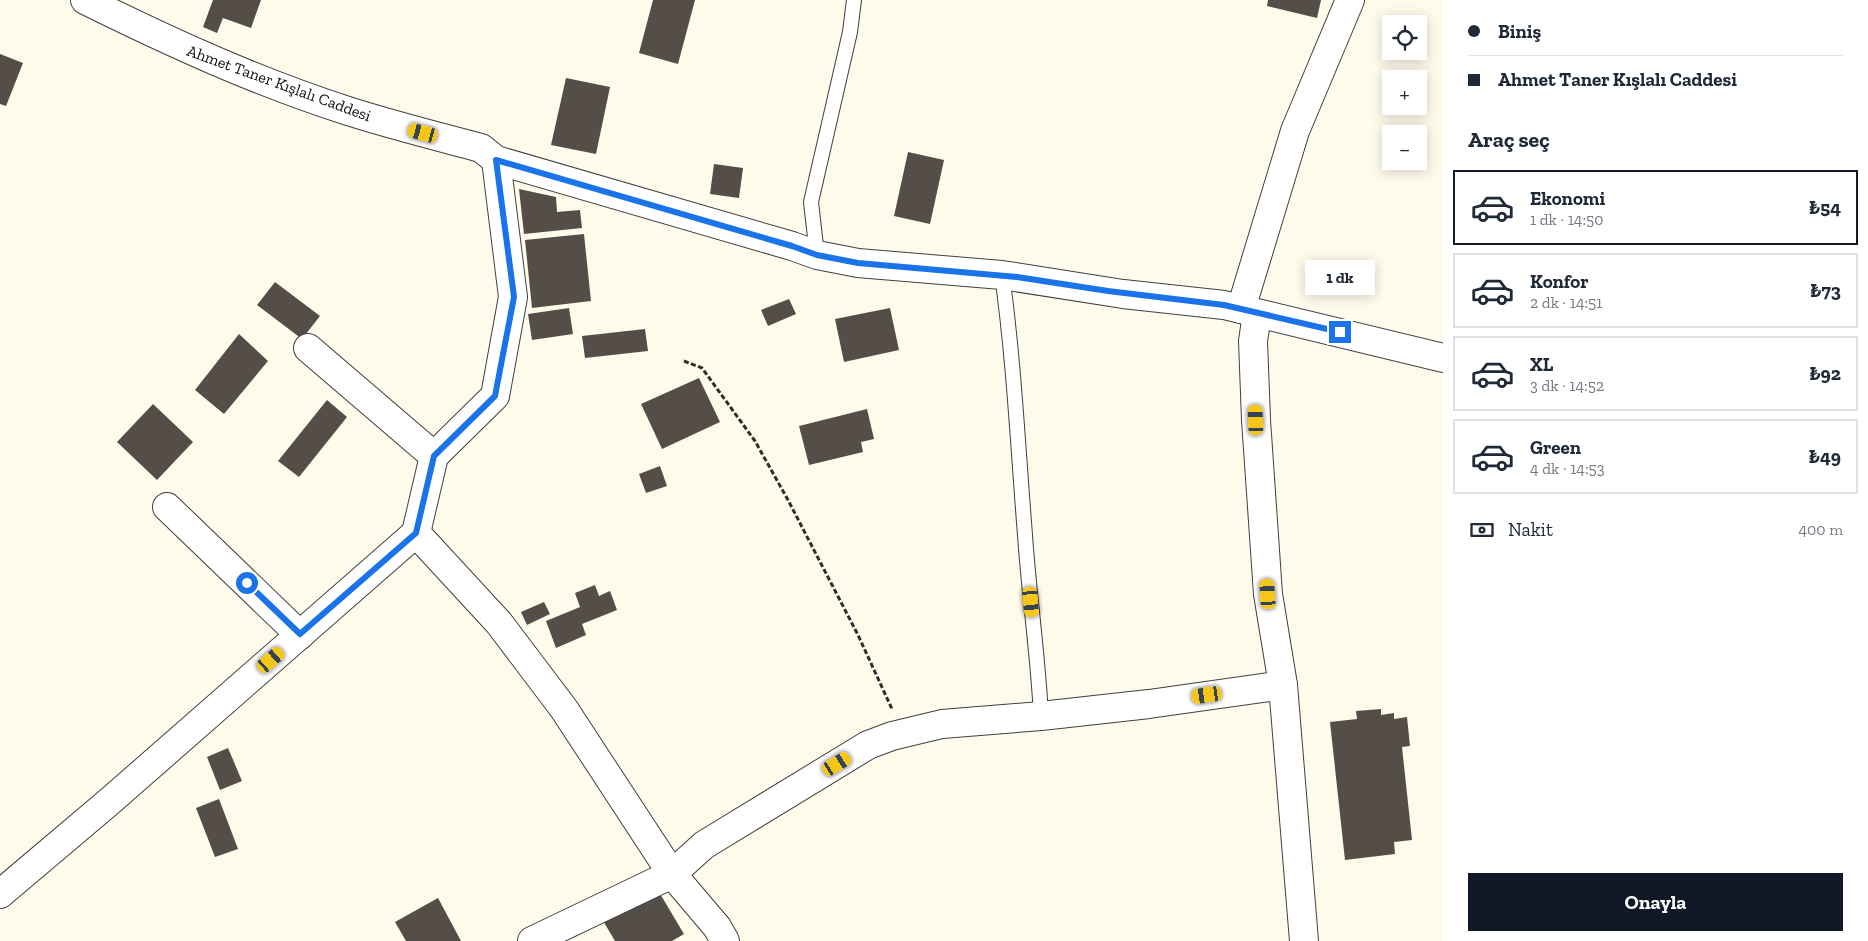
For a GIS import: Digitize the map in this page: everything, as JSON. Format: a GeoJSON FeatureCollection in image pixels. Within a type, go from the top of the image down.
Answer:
{"type":"FeatureCollection","features":[{"type":"Feature","properties":{"kind":"street","name":"Ahmet Taner Kışlalı Caddesi"},"geometry":{"type":"LineString","coordinates":[[85,0],[175,44],[294,92],[357,114],[480,148],[496,160],[817,255],[858,263],[1002,275],[1061,285],[1224,305],[1443,358]]}},
{"type":"Feature","properties":{"kind":"street"},"geometry":{"type":"LineString","coordinates":[[1304,941],[1283,685],[1268,594],[1256,420],[1253,342],[1249,311],[1295,131],[1350,0]]}},
{"type":"Feature","properties":{"kind":"street"},"geometry":{"type":"LineString","coordinates":[[0,894],[110,801],[416,533],[434,456],[495,396],[514,297],[496,160]]}},
{"type":"Feature","properties":{"kind":"street"},"geometry":{"type":"LineString","coordinates":[[308,348],[434,456]]}},
{"type":"Feature","properties":{"kind":"street"},"geometry":{"type":"LineString","coordinates":[[167,507],[300,634]]}},
{"type":"Feature","properties":{"kind":"street"},"geometry":{"type":"LineString","coordinates":[[416,533],[499,622],[564,709],[672,874],[717,926],[725,941]]}},
{"type":"Feature","properties":{"kind":"street"},"geometry":{"type":"LineString","coordinates":[[532,941],[672,874],[704,845],[805,783],[868,745],[902,733],[959,721],[1041,716],[1149,704],[1283,685]]}},
{"type":"Feature","properties":{"kind":"lane"},"geometry":{"type":"LineString","coordinates":[[817,255],[811,202],[850,32],[854,0]]}},
{"type":"Feature","properties":{"kind":"lane"},"geometry":{"type":"LineString","coordinates":[[1002,275],[1041,716]]}},
{"type":"Feature","properties":{"kind":"path"},"geometry":{"type":"LineString","coordinates":[[684,361],[702,368],[755,441],[858,635],[902,733]]}},
{"type":"Feature","properties":{"kind":"building"},"geometry":{"type":"Polygon","coordinates":[[[213,0],[261,0],[251,28],[223,18],[217,33],[203,27],[213,0]]]}},
{"type":"Feature","properties":{"kind":"building"},"geometry":{"type":"Polygon","coordinates":[[[653,0],[695,0],[678,64],[639,53],[653,0]]]}},
{"type":"Feature","properties":{"kind":"building"},"geometry":{"type":"Polygon","coordinates":[[[1268,0],[1321,0],[1317,18],[1267,6],[1268,0]]]}},
{"type":"Feature","properties":{"kind":"building"},"geometry":{"type":"Polygon","coordinates":[[[0,54],[23,63],[6,106],[0,104],[0,54]]]}},
{"type":"Feature","properties":{"kind":"building"},"geometry":{"type":"Polygon","coordinates":[[[566,78],[610,87],[596,154],[551,145],[566,78]]]}},
{"type":"Feature","properties":{"kind":"building"},"geometry":{"type":"Polygon","coordinates":[[[908,152],[944,160],[930,224],[894,216],[908,152]]]}},
{"type":"Feature","properties":{"kind":"building"},"geometry":{"type":"Polygon","coordinates":[[[714,164],[743,168],[739,198],[710,194],[714,164]]]}},
{"type":"Feature","properties":{"kind":"building"},"geometry":{"type":"Polygon","coordinates":[[[519,189],[556,197],[557,212],[580,210],[582,228],[524,234],[519,189]]]}},
{"type":"Feature","properties":{"kind":"building"},"geometry":{"type":"Polygon","coordinates":[[[584,234],[591,301],[532,308],[525,240],[584,234]]]}},
{"type":"Feature","properties":{"kind":"building"},"geometry":{"type":"Polygon","coordinates":[[[275,282],[320,316],[302,339],[257,305],[275,282]]]}},
{"type":"Feature","properties":{"kind":"building"},"geometry":{"type":"Polygon","coordinates":[[[789,299],[796,314],[768,326],[761,310],[789,299]]]}},
{"type":"Feature","properties":{"kind":"building"},"geometry":{"type":"Polygon","coordinates":[[[569,308],[573,334],[532,340],[528,314],[569,308]]]}},
{"type":"Feature","properties":{"kind":"building"},"geometry":{"type":"Polygon","coordinates":[[[890,308],[899,350],[844,362],[835,319],[890,308]]]}},
{"type":"Feature","properties":{"kind":"building"},"geometry":{"type":"Polygon","coordinates":[[[645,329],[648,351],[585,358],[582,336],[645,329]]]}},
{"type":"Feature","properties":{"kind":"building"},"geometry":{"type":"Polygon","coordinates":[[[239,334],[268,361],[224,414],[195,390],[239,334]]]}},
{"type":"Feature","properties":{"kind":"building"},"geometry":{"type":"Polygon","coordinates":[[[699,378],[720,422],[662,449],[641,404],[699,378]]]}},
{"type":"Feature","properties":{"kind":"building"},"geometry":{"type":"Polygon","coordinates":[[[327,400],[347,417],[299,477],[278,461],[327,400]]]}},
{"type":"Feature","properties":{"kind":"building"},"geometry":{"type":"Polygon","coordinates":[[[153,404],[193,442],[157,480],[117,442],[153,404]]]}},
{"type":"Feature","properties":{"kind":"building"},"geometry":{"type":"Polygon","coordinates":[[[867,409],[874,439],[861,442],[863,452],[809,465],[799,426],[867,409]]]}},
{"type":"Feature","properties":{"kind":"building"},"geometry":{"type":"Polygon","coordinates":[[[660,466],[667,486],[646,493],[639,474],[660,466]]]}},
{"type":"Feature","properties":{"kind":"building"},"geometry":{"type":"Polygon","coordinates":[[[595,585],[599,596],[610,591],[617,610],[582,624],[586,635],[556,648],[546,621],[580,607],[575,593],[595,585]]]}},
{"type":"Feature","properties":{"kind":"building"},"geometry":{"type":"Polygon","coordinates":[[[544,602],[550,614],[527,625],[521,612],[544,602]]]}},
{"type":"Feature","properties":{"kind":"building"},"geometry":{"type":"Polygon","coordinates":[[[1381,709],[1381,715],[1394,713],[1394,719],[1407,717],[1410,746],[1402,747],[1412,840],[1394,842],[1395,854],[1345,860],[1330,722],[1357,719],[1356,711],[1381,709]]]}},
{"type":"Feature","properties":{"kind":"building"},"geometry":{"type":"Polygon","coordinates":[[[228,748],[242,781],[220,790],[207,757],[228,748]]]}},
{"type":"Feature","properties":{"kind":"building"},"geometry":{"type":"Polygon","coordinates":[[[219,799],[238,849],[215,857],[196,808],[219,799]]]}},
{"type":"Feature","properties":{"kind":"building"},"geometry":{"type":"Polygon","coordinates":[[[656,887],[684,934],[672,941],[615,941],[602,919],[656,887]]]}},
{"type":"Feature","properties":{"kind":"building"},"geometry":{"type":"Polygon","coordinates":[[[438,898],[461,941],[406,941],[395,922],[438,898]]]}},
{"type":"Feature","properties":{"kind":"route"},"geometry":{"type":"LineString","coordinates":[[247,583],[300,634],[416,533],[434,456],[495,396],[514,297],[496,160],[792,246],[817,255],[858,263],[1002,275],[1061,285],[1224,305],[1340,332]]}}]}
